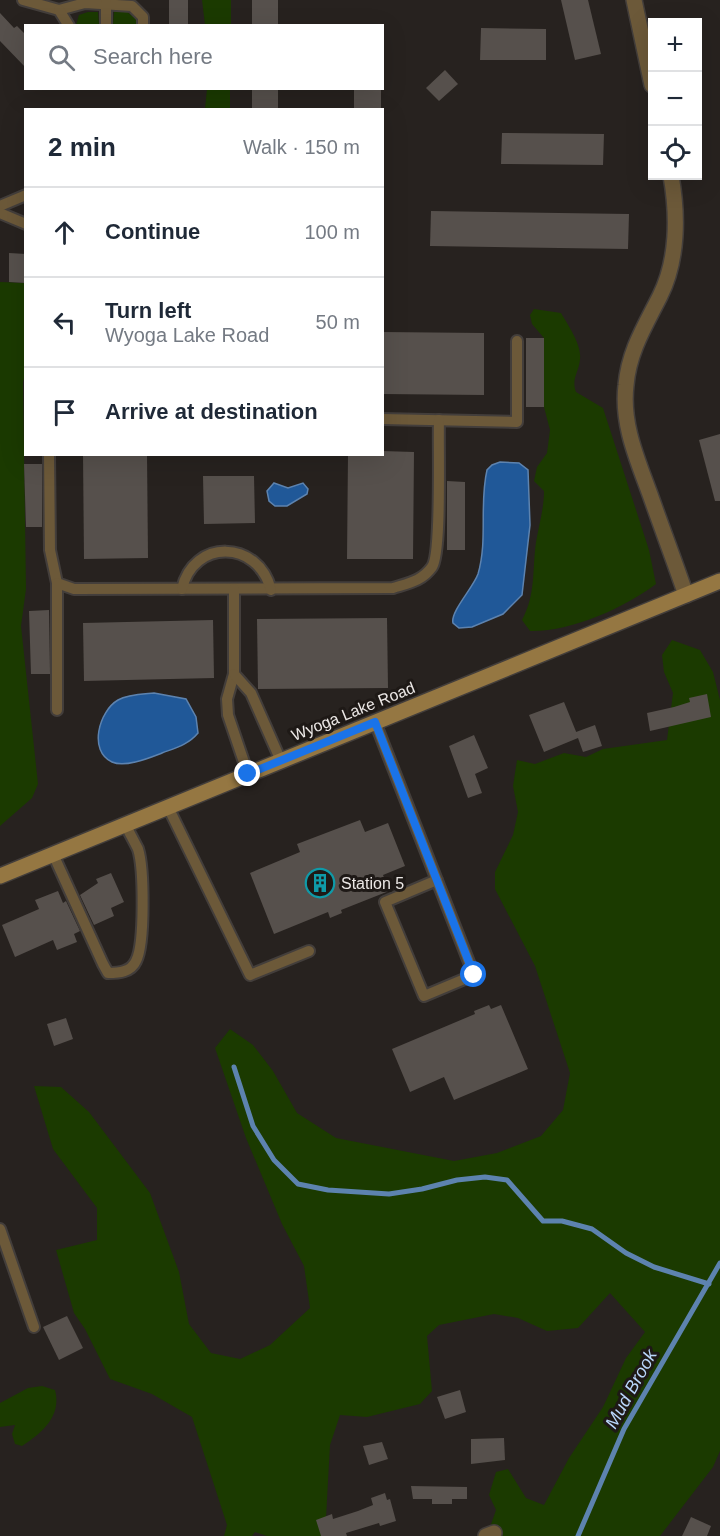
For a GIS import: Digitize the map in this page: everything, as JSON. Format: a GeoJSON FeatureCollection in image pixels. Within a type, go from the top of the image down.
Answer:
{"type":"FeatureCollection","features":[{"type":"Feature","properties":{"kind":"street"},"geometry":{"type":"LineString","coordinates":[[634,0],[649,72]]}},
{"type":"Feature","properties":{"kind":"street"},"geometry":{"type":"LineString","coordinates":[[672,180],[676,203],[671,259],[661,295],[641,329],[630,359],[625,411],[630,440],[686,595]]}},
{"type":"Feature","properties":{"kind":"street","name":"Wyoga Lake Road"},"geometry":{"type":"LineString","coordinates":[[0,876],[720,581]]}},
{"type":"Feature","properties":{"kind":"lane"},"geometry":{"type":"LineString","coordinates":[[23,0],[59,9],[67,5],[106,3],[132,6],[143,17],[143,24]]}},
{"type":"Feature","properties":{"kind":"lane"},"geometry":{"type":"LineString","coordinates":[[106,3],[106,24]]}},
{"type":"Feature","properties":{"kind":"lane"},"geometry":{"type":"LineString","coordinates":[[59,9],[68,24]]}},
{"type":"Feature","properties":{"kind":"lane"},"geometry":{"type":"LineString","coordinates":[[0,206],[24,196]]}},
{"type":"Feature","properties":{"kind":"lane"},"geometry":{"type":"LineString","coordinates":[[0,213],[24,223]]}},
{"type":"Feature","properties":{"kind":"lane"},"geometry":{"type":"LineString","coordinates":[[384,419],[517,422],[517,341]]}},
{"type":"Feature","properties":{"kind":"lane"},"geometry":{"type":"LineString","coordinates":[[57,583],[74,589],[271,590],[393,588],[420,580],[434,565],[438,520],[439,420]]}},
{"type":"Feature","properties":{"kind":"lane"},"geometry":{"type":"LineString","coordinates":[[49,456],[50,550],[57,583],[57,710]]}},
{"type":"Feature","properties":{"kind":"lane"},"geometry":{"type":"LineString","coordinates":[[182,589],[185,574],[196,562],[209,555],[237,552],[250,557],[263,570],[271,590]]}},
{"type":"Feature","properties":{"kind":"lane"},"geometry":{"type":"LineString","coordinates":[[234,589],[234,674],[227,699],[228,715],[248,774]]}},
{"type":"Feature","properties":{"kind":"lane"},"geometry":{"type":"LineString","coordinates":[[234,674],[251,693],[281,761]]}},
{"type":"Feature","properties":{"kind":"lane"},"geometry":{"type":"LineString","coordinates":[[375,722],[437,880],[474,975],[424,996],[385,902],[437,880]]}},
{"type":"Feature","properties":{"kind":"lane"},"geometry":{"type":"LineString","coordinates":[[168,807],[250,975],[309,951]]}},
{"type":"Feature","properties":{"kind":"lane"},"geometry":{"type":"LineString","coordinates":[[52,854],[108,973],[123,973],[136,962],[141,938],[143,875],[138,851],[125,824]]}},
{"type":"Feature","properties":{"kind":"lane"},"geometry":{"type":"LineString","coordinates":[[0,1229],[34,1327]]}},
{"type":"Feature","properties":{"kind":"green space"},"geometry":{"type":"Polygon","coordinates":[[[202,0],[231,0],[231,24],[205,24],[202,0]]]}},
{"type":"Feature","properties":{"kind":"green space"},"geometry":{"type":"Polygon","coordinates":[[[98,12],[99,24],[76,24],[79,15],[98,12]]]}},
{"type":"Feature","properties":{"kind":"green space"},"geometry":{"type":"Polygon","coordinates":[[[114,12],[127,12],[136,19],[137,24],[113,24],[114,12]]]}},
{"type":"Feature","properties":{"kind":"green space"},"geometry":{"type":"Polygon","coordinates":[[[207,90],[230,90],[230,108],[205,108],[207,90]]]}},
{"type":"Feature","properties":{"kind":"green space"},"geometry":{"type":"Polygon","coordinates":[[[0,282],[24,283],[26,589],[21,626],[38,784],[32,798],[0,826],[0,282]]]}},
{"type":"Feature","properties":{"kind":"green space"},"geometry":{"type":"Polygon","coordinates":[[[534,309],[561,313],[577,341],[580,359],[575,379],[576,392],[603,408],[649,550],[656,584],[629,602],[596,617],[562,627],[530,631],[522,620],[532,592],[536,542],[544,491],[534,481],[537,467],[547,453],[550,430],[544,407],[544,338],[532,324],[530,315],[534,309]]]}},
{"type":"Feature","properties":{"kind":"green space"},"geometry":{"type":"Polygon","coordinates":[[[672,640],[700,650],[713,672],[720,700],[720,1451],[713,1467],[660,1536],[487,1536],[496,1510],[489,1495],[496,1472],[508,1469],[526,1498],[544,1505],[569,1458],[603,1407],[626,1358],[645,1332],[610,1293],[578,1328],[547,1331],[518,1318],[494,1314],[439,1325],[427,1336],[432,1391],[420,1404],[367,1417],[340,1415],[330,1445],[325,1536],[267,1536],[255,1532],[252,1536],[224,1536],[227,1525],[192,1417],[152,1394],[110,1379],[85,1329],[74,1313],[56,1250],[97,1240],[97,1208],[53,1149],[34,1086],[61,1087],[89,1112],[150,1193],[179,1272],[189,1324],[211,1353],[240,1359],[270,1345],[310,1308],[304,1266],[282,1224],[246,1138],[215,1048],[230,1029],[253,1045],[273,1071],[297,1113],[336,1138],[454,1161],[497,1153],[541,1136],[563,1110],[570,1073],[535,966],[495,889],[495,872],[513,835],[518,812],[513,786],[517,760],[535,764],[564,753],[586,757],[603,749],[667,740],[673,693],[664,672],[662,655],[672,640]]]}},
{"type":"Feature","properties":{"kind":"green space"},"geometry":{"type":"Polygon","coordinates":[[[42,1386],[55,1390],[56,1408],[53,1416],[49,1423],[29,1441],[22,1446],[15,1444],[12,1434],[15,1425],[0,1427],[0,1403],[28,1388],[42,1386]]]}},
{"type":"Feature","properties":{"kind":"water"},"geometry":{"type":"Polygon","coordinates":[[[500,462],[519,463],[528,470],[530,525],[522,595],[503,614],[472,627],[459,628],[453,623],[453,618],[478,574],[481,561],[487,470],[500,462]]]}},
{"type":"Feature","properties":{"kind":"water"},"geometry":{"type":"Polygon","coordinates":[[[274,483],[288,488],[303,483],[308,489],[307,494],[287,506],[275,506],[269,501],[267,491],[274,483]]]}},
{"type":"Feature","properties":{"kind":"water"},"geometry":{"type":"Polygon","coordinates":[[[154,693],[186,699],[196,717],[198,733],[181,746],[144,760],[123,764],[112,762],[105,757],[98,740],[101,722],[106,713],[111,705],[122,698],[154,693]]]}},
{"type":"Feature","properties":{"kind":"building"},"geometry":{"type":"Polygon","coordinates":[[[169,0],[188,0],[188,24],[169,24],[169,0]]]}},
{"type":"Feature","properties":{"kind":"building"},"geometry":{"type":"Polygon","coordinates":[[[252,0],[278,0],[278,24],[252,24],[252,0]]]}},
{"type":"Feature","properties":{"kind":"building"},"geometry":{"type":"Polygon","coordinates":[[[561,0],[588,0],[601,54],[575,60],[561,0]]]}},
{"type":"Feature","properties":{"kind":"building"},"geometry":{"type":"Polygon","coordinates":[[[0,13],[14,28],[17,26],[24,33],[24,66],[0,41],[0,13]]]}},
{"type":"Feature","properties":{"kind":"building"},"geometry":{"type":"Polygon","coordinates":[[[481,28],[546,29],[546,60],[480,60],[481,28]]]}},
{"type":"Feature","properties":{"kind":"building"},"geometry":{"type":"Polygon","coordinates":[[[445,70],[458,84],[439,101],[426,88],[445,70]]]}},
{"type":"Feature","properties":{"kind":"building"},"geometry":{"type":"Polygon","coordinates":[[[252,90],[278,90],[278,108],[252,108],[252,90]]]}},
{"type":"Feature","properties":{"kind":"building"},"geometry":{"type":"Polygon","coordinates":[[[354,90],[381,90],[381,108],[354,108],[354,90]]]}},
{"type":"Feature","properties":{"kind":"building"},"geometry":{"type":"Polygon","coordinates":[[[502,133],[604,134],[603,165],[501,164],[502,133]]]}},
{"type":"Feature","properties":{"kind":"building"},"geometry":{"type":"Polygon","coordinates":[[[431,211],[629,214],[628,249],[430,246],[431,211]]]}},
{"type":"Feature","properties":{"kind":"building"},"geometry":{"type":"Polygon","coordinates":[[[9,253],[24,254],[24,283],[9,282],[9,253]]]}},
{"type":"Feature","properties":{"kind":"building"},"geometry":{"type":"Polygon","coordinates":[[[384,332],[484,333],[484,395],[384,394],[384,332]]]}},
{"type":"Feature","properties":{"kind":"building"},"geometry":{"type":"Polygon","coordinates":[[[526,338],[544,338],[544,407],[526,407],[526,338]]]}},
{"type":"Feature","properties":{"kind":"building"},"geometry":{"type":"Polygon","coordinates":[[[720,434],[720,501],[715,501],[699,440],[720,434]]]}},
{"type":"Feature","properties":{"kind":"building"},"geometry":{"type":"Polygon","coordinates":[[[384,451],[414,452],[413,559],[347,559],[348,456],[384,456],[384,451]]]}},
{"type":"Feature","properties":{"kind":"building"},"geometry":{"type":"Polygon","coordinates":[[[83,456],[147,456],[148,558],[84,559],[83,456]]]}},
{"type":"Feature","properties":{"kind":"building"},"geometry":{"type":"Polygon","coordinates":[[[24,464],[42,464],[42,527],[26,527],[24,464]]]}},
{"type":"Feature","properties":{"kind":"building"},"geometry":{"type":"Polygon","coordinates":[[[203,476],[254,476],[255,523],[204,524],[203,476]]]}},
{"type":"Feature","properties":{"kind":"building"},"geometry":{"type":"Polygon","coordinates":[[[447,481],[465,482],[465,550],[447,550],[447,481]]]}},
{"type":"Feature","properties":{"kind":"building"},"geometry":{"type":"Polygon","coordinates":[[[49,610],[50,674],[31,674],[29,611],[49,610]]]}},
{"type":"Feature","properties":{"kind":"building"},"geometry":{"type":"Polygon","coordinates":[[[387,618],[388,688],[258,689],[257,619],[387,618]]]}},
{"type":"Feature","properties":{"kind":"building"},"geometry":{"type":"Polygon","coordinates":[[[213,620],[214,678],[84,681],[83,623],[213,620]]]}},
{"type":"Feature","properties":{"kind":"building"},"geometry":{"type":"Polygon","coordinates":[[[707,694],[711,717],[650,731],[647,713],[690,702],[689,698],[707,694]]]}},
{"type":"Feature","properties":{"kind":"building"},"geometry":{"type":"Polygon","coordinates":[[[564,702],[576,732],[595,725],[602,746],[583,752],[578,738],[544,752],[529,715],[564,702]]]}},
{"type":"Feature","properties":{"kind":"building"},"geometry":{"type":"Polygon","coordinates":[[[474,735],[488,768],[475,774],[482,793],[468,798],[449,746],[474,735]]]}},
{"type":"Feature","properties":{"kind":"building","name":"Station 5"},"geometry":{"type":"Polygon","coordinates":[[[360,820],[365,832],[388,823],[405,866],[383,875],[389,891],[341,910],[342,913],[330,918],[328,912],[274,934],[250,873],[300,852],[297,844],[360,820]]]}},
{"type":"Feature","properties":{"kind":"building"},"geometry":{"type":"Polygon","coordinates":[[[111,873],[124,902],[111,908],[114,916],[94,925],[80,895],[98,883],[96,879],[111,873]]]}},
{"type":"Feature","properties":{"kind":"building"},"geometry":{"type":"Polygon","coordinates":[[[58,891],[63,903],[66,901],[80,931],[74,934],[77,942],[57,950],[53,940],[15,957],[2,925],[39,909],[35,900],[58,891]]]}},
{"type":"Feature","properties":{"kind":"building"},"geometry":{"type":"Polygon","coordinates":[[[489,1005],[491,1009],[501,1005],[528,1069],[454,1100],[444,1077],[410,1092],[392,1049],[475,1014],[474,1011],[489,1005]]]}},
{"type":"Feature","properties":{"kind":"building"},"geometry":{"type":"Polygon","coordinates":[[[66,1018],[73,1039],[54,1046],[47,1024],[66,1018]]]}},
{"type":"Feature","properties":{"kind":"building"},"geometry":{"type":"Polygon","coordinates":[[[67,1316],[83,1348],[59,1360],[43,1327],[67,1316]]]}},
{"type":"Feature","properties":{"kind":"building"},"geometry":{"type":"Polygon","coordinates":[[[460,1390],[466,1412],[445,1419],[437,1397],[460,1390]]]}},
{"type":"Feature","properties":{"kind":"building"},"geometry":{"type":"Polygon","coordinates":[[[504,1438],[505,1460],[471,1464],[471,1439],[504,1438]]]}},
{"type":"Feature","properties":{"kind":"building"},"geometry":{"type":"Polygon","coordinates":[[[382,1442],[388,1459],[369,1465],[363,1446],[382,1442]]]}},
{"type":"Feature","properties":{"kind":"building"},"geometry":{"type":"Polygon","coordinates":[[[411,1486],[467,1487],[467,1499],[452,1499],[452,1504],[432,1504],[432,1499],[413,1499],[411,1486]]]}},
{"type":"Feature","properties":{"kind":"building"},"geometry":{"type":"Polygon","coordinates":[[[385,1493],[387,1500],[390,1499],[396,1521],[380,1526],[379,1523],[346,1533],[347,1536],[321,1536],[316,1520],[332,1514],[333,1519],[358,1511],[373,1505],[371,1498],[385,1493]]]}},
{"type":"Feature","properties":{"kind":"building"},"geometry":{"type":"Polygon","coordinates":[[[691,1517],[711,1526],[707,1536],[682,1536],[691,1517]]]}},
{"type":"Feature","properties":{"kind":"waterway"},"geometry":{"type":"LineString","coordinates":[[234,1067],[253,1126],[274,1160],[298,1184],[328,1190],[389,1194],[457,1180],[485,1177],[507,1180],[543,1221],[562,1221],[592,1229],[626,1253],[654,1267],[709,1284]]}},
{"type":"Feature","properties":{"kind":"waterway","name":"Mud Brook"},"geometry":{"type":"LineString","coordinates":[[578,1536],[624,1429],[720,1263]]}},
{"type":"Feature","properties":{"kind":"place","name":"Station 5"},"geometry":{"type":"Point","coordinates":[320,883]}},
{"type":"Feature","properties":{"kind":"route"},"geometry":{"type":"LineString","coordinates":[[248,774],[375,722],[474,975]]}}]}
